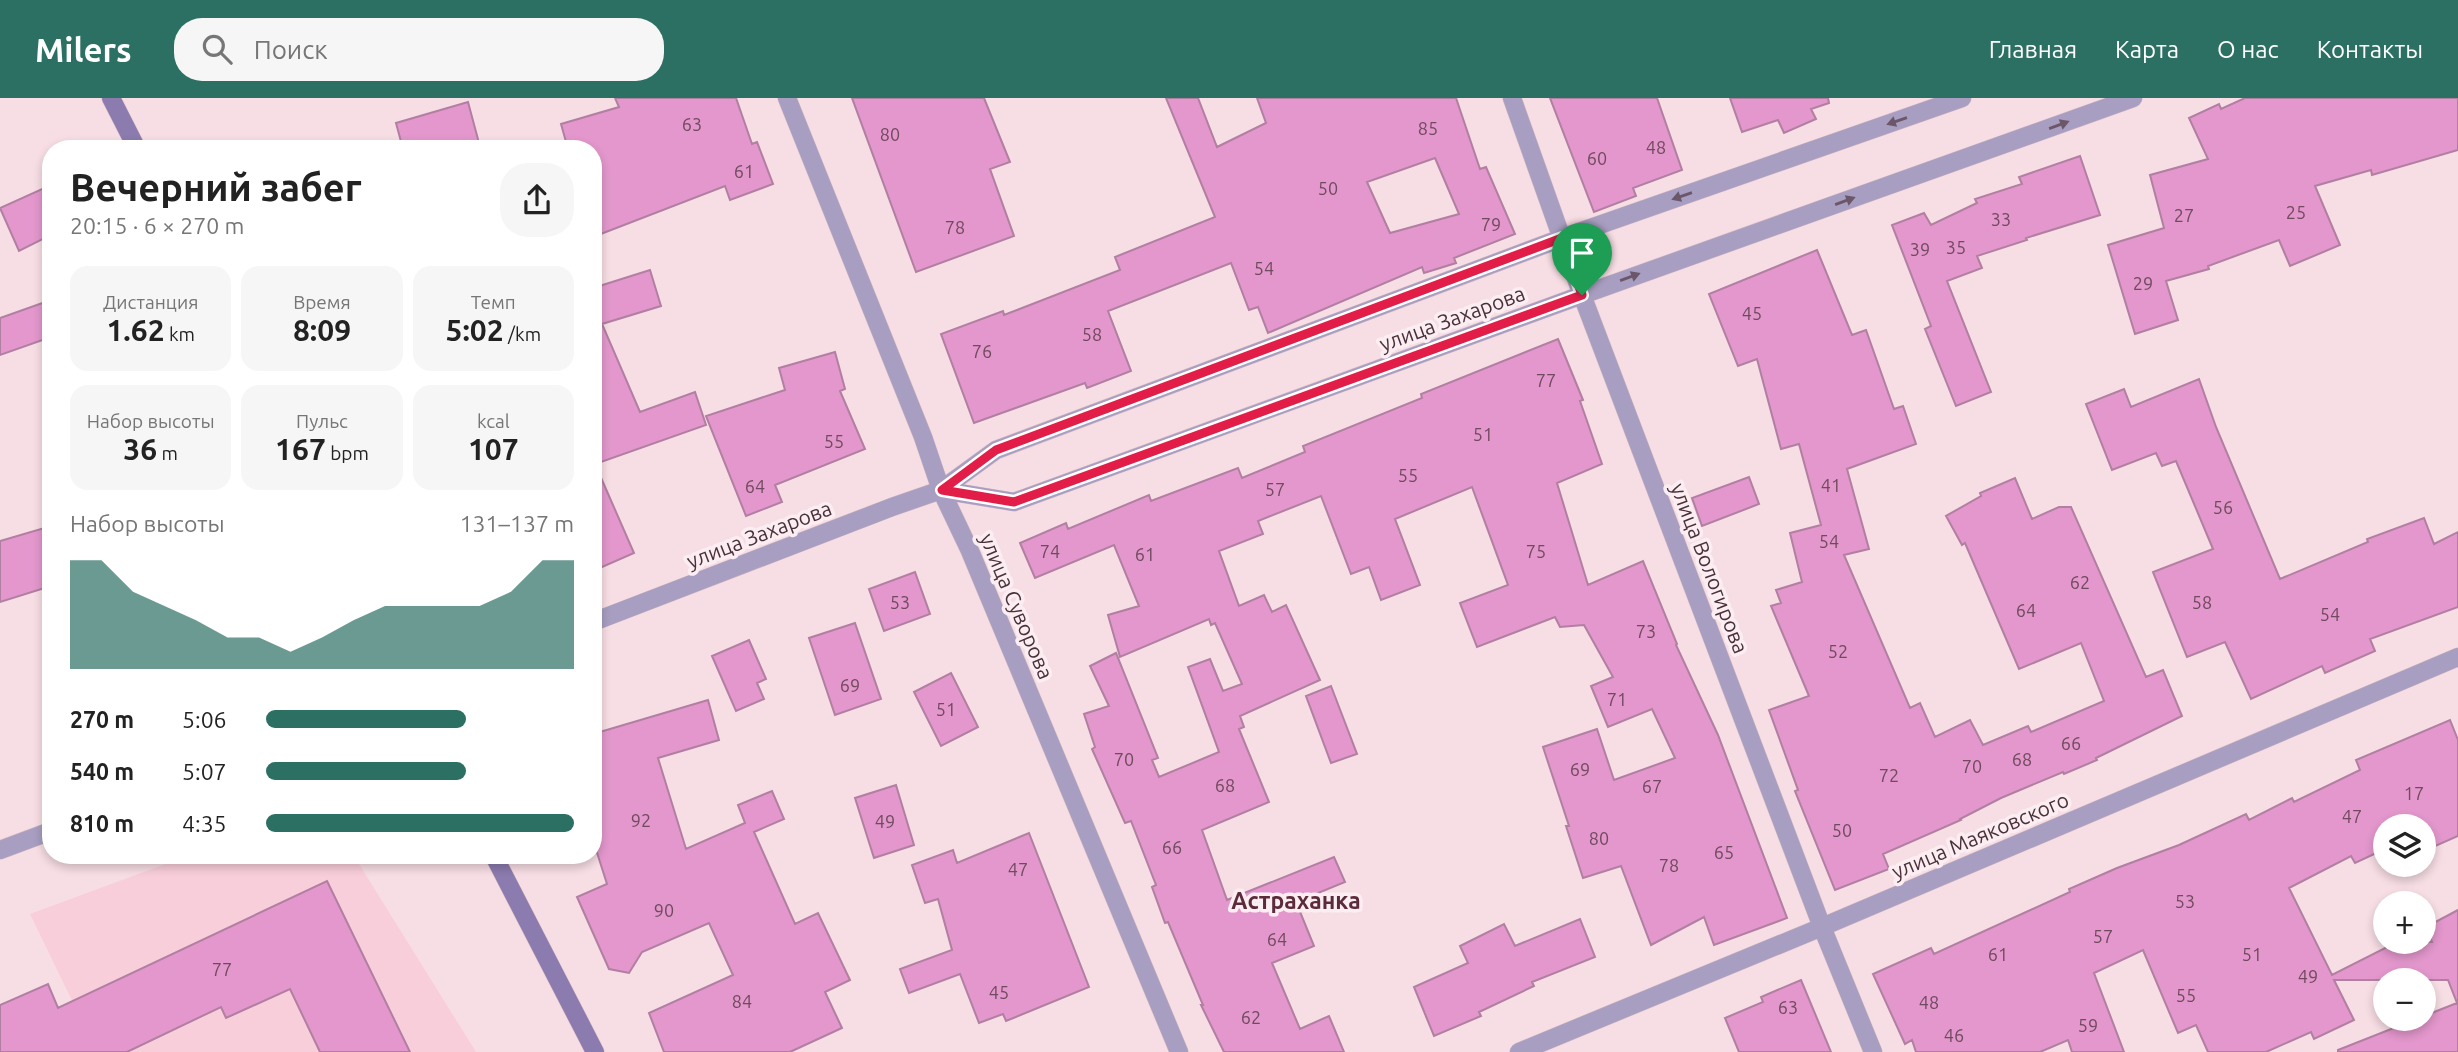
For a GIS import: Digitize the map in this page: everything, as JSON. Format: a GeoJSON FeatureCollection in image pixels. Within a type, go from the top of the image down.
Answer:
{"type":"FeatureCollection","features":[{"type":"Feature","properties":{"kind":"street"},"geometry":{"type":"LineString","coordinates":[[111,98],[132,140]]}},
{"type":"Feature","properties":{"kind":"street","name":"улица Суворова"},"geometry":{"type":"LineString","coordinates":[[787,98],[942,490],[1179,1052]]}},
{"type":"Feature","properties":{"kind":"street","name":"улица Вологирова"},"geometry":{"type":"LineString","coordinates":[[1512,98],[1582,295],[1822,927],[1873,1052]]}},
{"type":"Feature","properties":{"kind":"street","name":"улица Захарова"},"geometry":{"type":"LineString","coordinates":[[602,619],[942,490],[996,450],[1562,238],[1962,98]]}},
{"type":"Feature","properties":{"kind":"street","name":"улица Захарова"},"geometry":{"type":"LineString","coordinates":[[942,490],[1014,502],[2133,98]]}},
{"type":"Feature","properties":{"kind":"street","name":"улица Маяковского"},"geometry":{"type":"LineString","coordinates":[[1519,1052],[1822,927],[2458,657]]}},
{"type":"Feature","properties":{"kind":"street"},"geometry":{"type":"LineString","coordinates":[[0,850],[42,834]]}},
{"type":"Feature","properties":{"kind":"street"},"geometry":{"type":"LineString","coordinates":[[498,864],[595,1052]]}},
{"type":"Feature","properties":{"kind":"shaded area"},"geometry":{"type":"Polygon","coordinates":[[[165,864],[359,864],[476,1052],[97,1052],[30,914],[165,864]]]}},
{"type":"Feature","properties":{"kind":"building"},"geometry":{"type":"Polygon","coordinates":[[[615,98],[736,98],[752,144],[757,142],[773,184],[730,200],[725,186],[602,234],[602,140],[565,140],[561,124],[619,107],[615,98]]]}},
{"type":"Feature","properties":{"kind":"building"},"geometry":{"type":"Polygon","coordinates":[[[852,98],[984,98],[1010,162],[990,169],[1014,236],[916,272],[852,98]]]}},
{"type":"Feature","properties":{"kind":"building"},"geometry":{"type":"Polygon","coordinates":[[[1166,98],[1198,98],[1217,147],[1266,123],[1257,98],[1456,98],[1480,169],[1486,167],[1515,234],[1454,258],[1456,263],[1424,273],[1422,267],[1268,333],[1258,307],[1249,310],[1231,263],[1108,311],[1131,371],[1087,388],[1085,383],[974,423],[941,334],[1003,311],[1004,315],[1120,270],[1115,257],[1215,217],[1166,98]],[[1435,158],[1367,182],[1390,233],[1459,214],[1435,158]]]}},
{"type":"Feature","properties":{"kind":"building"},"geometry":{"type":"Polygon","coordinates":[[[1550,98],[1657,98],[1682,170],[1633,188],[1636,196],[1594,212],[1550,98]]]}},
{"type":"Feature","properties":{"kind":"building"},"geometry":{"type":"Polygon","coordinates":[[[1730,98],[1828,98],[1829,103],[1811,109],[1816,119],[1784,133],[1778,120],[1742,132],[1730,98]]]}},
{"type":"Feature","properties":{"kind":"building"},"geometry":{"type":"Polygon","coordinates":[[[2245,98],[2458,98],[2458,150],[2372,175],[2371,170],[2315,186],[2340,245],[2290,266],[2279,240],[2208,266],[2209,269],[2166,281],[2178,320],[2135,334],[2108,245],[2164,228],[2150,175],[2208,159],[2189,118],[2219,104],[2221,109],[2245,98]]]}},
{"type":"Feature","properties":{"kind":"building"},"geometry":{"type":"Polygon","coordinates":[[[468,102],[478,140],[401,140],[396,123],[468,102]]]}},
{"type":"Feature","properties":{"kind":"building"},"geometry":{"type":"Polygon","coordinates":[[[2080,156],[2100,215],[1977,256],[1982,268],[1947,281],[1991,392],[1956,406],[1925,329],[1931,326],[1892,225],[1924,213],[1931,225],[1977,203],[1975,199],[2022,184],[2019,177],[2080,156]]]}},
{"type":"Feature","properties":{"kind":"building"},"geometry":{"type":"Polygon","coordinates":[[[42,189],[42,240],[19,251],[0,208],[42,189]]]}},
{"type":"Feature","properties":{"kind":"building"},"geometry":{"type":"Polygon","coordinates":[[[1817,250],[1852,335],[1866,330],[1894,409],[1903,406],[1916,444],[1847,469],[1869,549],[1844,555],[1910,708],[1920,703],[1935,737],[1970,720],[1983,745],[2028,726],[2031,732],[2104,701],[2081,643],[2019,669],[1965,543],[1962,545],[1946,516],[1981,496],[1980,493],[2015,478],[2032,519],[2059,507],[2071,507],[2146,677],[2163,670],[2182,716],[2096,758],[2097,760],[2001,798],[1961,820],[1883,854],[1889,869],[1835,890],[1795,791],[1798,790],[1769,710],[1809,696],[1771,606],[1781,603],[1776,590],[1802,582],[1790,533],[1821,525],[1799,444],[1781,449],[1757,359],[1738,366],[1709,294],[1817,250]]]}},
{"type":"Feature","properties":{"kind":"building"},"geometry":{"type":"Polygon","coordinates":[[[650,270],[661,306],[602,324],[602,285],[650,270]]]}},
{"type":"Feature","properties":{"kind":"building"},"geometry":{"type":"Polygon","coordinates":[[[42,303],[42,340],[0,355],[0,318],[42,303]]]}},
{"type":"Feature","properties":{"kind":"building"},"geometry":{"type":"Polygon","coordinates":[[[602,324],[640,412],[695,392],[706,425],[602,462],[602,324]]]}},
{"type":"Feature","properties":{"kind":"building"},"geometry":{"type":"Polygon","coordinates":[[[1558,339],[1583,400],[1580,401],[1602,464],[1557,483],[1588,585],[1643,561],[1676,645],[1718,735],[1787,918],[1714,945],[1704,917],[1651,945],[1621,866],[1583,878],[1543,747],[1597,729],[1614,780],[1675,758],[1652,709],[1608,727],[1591,686],[1613,677],[1584,625],[1560,627],[1555,617],[1477,647],[1460,603],[1508,585],[1472,487],[1395,519],[1420,585],[1381,600],[1369,567],[1351,574],[1321,496],[1258,521],[1263,534],[1219,551],[1239,606],[1264,595],[1272,612],[1286,605],[1320,680],[1240,716],[1244,727],[1239,729],[1269,802],[1202,830],[1227,900],[1334,857],[1345,882],[1296,902],[1314,946],[1272,963],[1300,1029],[1329,1016],[1344,1052],[1224,1052],[1201,1005],[1168,922],[1165,923],[1152,887],[1156,885],[1131,821],[1125,823],[1092,749],[1095,747],[1084,714],[1109,706],[1090,666],[1116,653],[1158,758],[1152,760],[1159,777],[1219,752],[1188,667],[1210,659],[1223,691],[1242,684],[1215,623],[1211,625],[1209,619],[1120,657],[1108,615],[1139,606],[1114,545],[1035,578],[1020,543],[1066,523],[1068,529],[1149,495],[1151,501],[1238,468],[1242,478],[1305,452],[1303,446],[1422,398],[1421,394],[1558,339]]]}},
{"type":"Feature","properties":{"kind":"building"},"geometry":{"type":"Polygon","coordinates":[[[835,352],[845,389],[840,391],[865,449],[775,485],[782,502],[746,516],[706,416],[785,390],[779,368],[835,352]]]}},
{"type":"Feature","properties":{"kind":"building"},"geometry":{"type":"Polygon","coordinates":[[[2199,379],[2216,427],[2280,579],[2368,542],[2367,539],[2424,518],[2434,544],[2458,532],[2458,607],[2370,639],[2375,651],[2325,673],[2322,666],[2251,699],[2225,642],[2187,657],[2153,572],[2213,549],[2176,461],[2162,466],[2156,453],[2112,470],[2086,404],[2124,389],[2131,407],[2199,379]]]}},
{"type":"Feature","properties":{"kind":"building"},"geometry":{"type":"Polygon","coordinates":[[[1749,477],[1759,504],[1702,526],[1692,498],[1749,477]]]}},
{"type":"Feature","properties":{"kind":"building"},"geometry":{"type":"Polygon","coordinates":[[[602,480],[634,553],[602,567],[602,480]]]}},
{"type":"Feature","properties":{"kind":"building"},"geometry":{"type":"Polygon","coordinates":[[[42,529],[42,589],[0,602],[0,541],[42,529]]]}},
{"type":"Feature","properties":{"kind":"building"},"geometry":{"type":"Polygon","coordinates":[[[915,572],[930,614],[884,631],[869,589],[915,572]]]}},
{"type":"Feature","properties":{"kind":"building"},"geometry":{"type":"Polygon","coordinates":[[[855,623],[881,699],[835,715],[809,638],[855,623]]]}},
{"type":"Feature","properties":{"kind":"building"},"geometry":{"type":"Polygon","coordinates":[[[749,640],[766,679],[757,683],[764,699],[736,711],[712,656],[749,640]]]}},
{"type":"Feature","properties":{"kind":"building"},"geometry":{"type":"Polygon","coordinates":[[[951,673],[978,727],[941,746],[914,692],[951,673]]]}},
{"type":"Feature","properties":{"kind":"building"},"geometry":{"type":"Polygon","coordinates":[[[1331,686],[1357,754],[1331,763],[1306,696],[1331,686]]]}},
{"type":"Feature","properties":{"kind":"building"},"geometry":{"type":"Polygon","coordinates":[[[708,700],[719,740],[658,758],[686,849],[745,823],[738,805],[772,791],[784,819],[754,832],[795,924],[818,913],[850,980],[825,992],[842,1028],[790,1052],[664,1052],[649,1013],[733,975],[709,923],[642,952],[629,973],[609,969],[577,897],[607,884],[601,864],[602,731],[708,700]]]}},
{"type":"Feature","properties":{"kind":"building"},"geometry":{"type":"Polygon","coordinates":[[[2450,720],[2458,740],[2458,836],[2436,846],[2436,814],[2373,814],[2373,855],[2355,863],[2351,856],[2289,888],[2332,975],[2373,954],[2436,954],[2436,922],[2458,910],[2458,1052],[2338,1052],[2386,1031],[2436,1031],[2436,1011],[2457,1003],[2448,980],[2436,980],[2436,968],[2373,968],[2373,980],[2334,980],[2354,1020],[2314,1039],[2311,1032],[2266,1052],[2208,1052],[2196,1025],[2178,1033],[2143,950],[2094,973],[2124,1052],[2072,1052],[2068,1040],[2040,1052],[1916,1052],[1912,1040],[1905,1044],[1873,974],[1931,948],[1934,954],[2070,892],[2069,889],[2179,845],[2246,814],[2249,820],[2292,798],[2294,802],[2360,770],[2356,760],[2450,720]]]}},
{"type":"Feature","properties":{"kind":"building"},"geometry":{"type":"Polygon","coordinates":[[[896,785],[914,845],[874,858],[855,798],[896,785]]]}},
{"type":"Feature","properties":{"kind":"building"},"geometry":{"type":"Polygon","coordinates":[[[1029,833],[1089,987],[1006,1021],[1003,1014],[979,1023],[960,974],[909,993],[900,969],[952,950],[938,899],[925,903],[912,865],[953,850],[957,863],[1029,833]]]}},
{"type":"Feature","properties":{"kind":"building"},"geometry":{"type":"Polygon","coordinates":[[[327,881],[410,1052],[320,1052],[290,989],[226,1018],[221,1007],[127,1052],[0,1052],[0,1005],[48,984],[58,1008],[327,881]]]}},
{"type":"Feature","properties":{"kind":"building"},"geometry":{"type":"Polygon","coordinates":[[[1580,919],[1595,957],[1532,982],[1534,986],[1479,1012],[1481,1016],[1434,1036],[1414,987],[1468,963],[1460,946],[1504,924],[1515,946],[1580,919]]]}},
{"type":"Feature","properties":{"kind":"building"},"geometry":{"type":"Polygon","coordinates":[[[1801,980],[1831,1052],[1739,1052],[1725,1018],[1763,1002],[1761,997],[1801,980]]]}},
{"type":"Feature","properties":{"kind":"district","name":"Астраханка"},"geometry":{"type":"Point","coordinates":[1296,900]}},
{"type":"Feature","properties":{"kind":"route"},"geometry":{"type":"LineString","coordinates":[[1562,238],[1582,295],[1014,502],[942,490],[996,450],[1562,238]]}}]}
